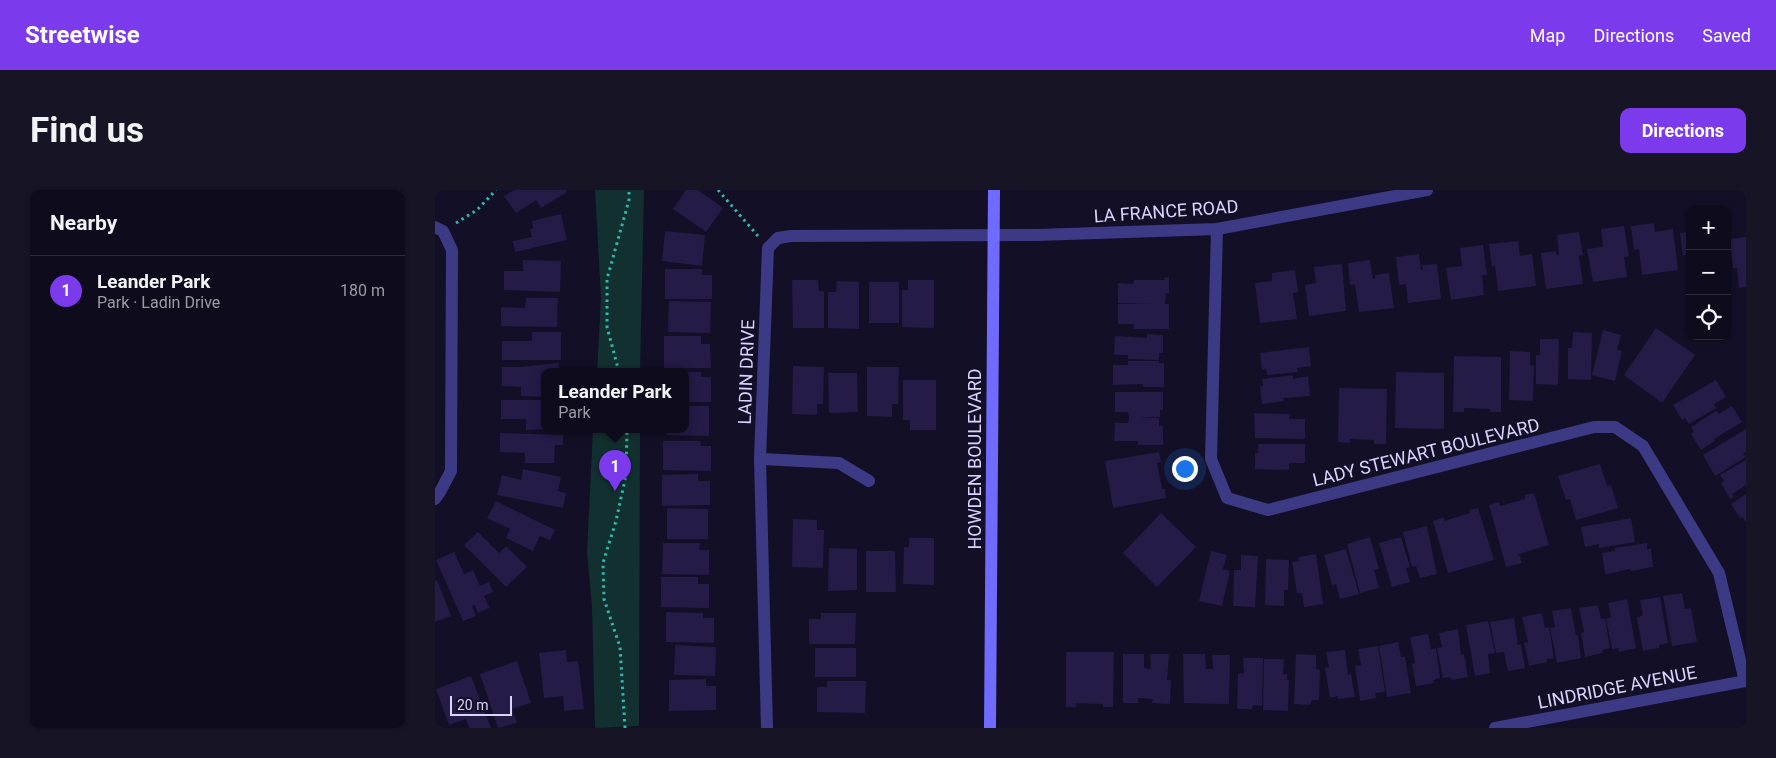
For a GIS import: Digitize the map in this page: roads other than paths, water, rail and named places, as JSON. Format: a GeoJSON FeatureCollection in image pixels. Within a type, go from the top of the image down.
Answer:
{"type":"FeatureCollection","features":[{"type":"Feature","properties":{"kind":"street","name":"HOWDEN BOULEVARD"},"geometry":{"type":"LineString","coordinates":[[990,728],[994,190]]}},
{"type":"Feature","properties":{"kind":"street","name":"LA FRANCE ROAD"},"geometry":{"type":"LineString","coordinates":[[993,235],[1217,229],[1427,190]]}},
{"type":"Feature","properties":{"kind":"street"},"geometry":{"type":"LineString","coordinates":[[435,499],[451,471],[453,250],[439,229]]}},
{"type":"Feature","properties":{"kind":"street","name":"LADY STEWART BOULEVARD"},"geometry":{"type":"LineString","coordinates":[[1217,229],[1211,459],[1227,498],[1268,510],[1594,427],[1615,427],[1643,446],[1719,573],[1745,681]]}},
{"type":"Feature","properties":{"kind":"street","name":"LADIN DRIVE"},"geometry":{"type":"LineString","coordinates":[[767,728],[760,459],[769,248],[778,238],[791,236],[993,235]]}},
{"type":"Feature","properties":{"kind":"street"},"geometry":{"type":"LineString","coordinates":[[760,459],[839,463],[869,481]]}},
{"type":"Feature","properties":{"kind":"street","name":"LINDRIDGE AVENUE"},"geometry":{"type":"LineString","coordinates":[[1495,728],[1745,681]]}},
{"type":"Feature","properties":{"kind":"place","name":"Leander Park"},"geometry":{"type":"Point","coordinates":[615,491]}}]}
